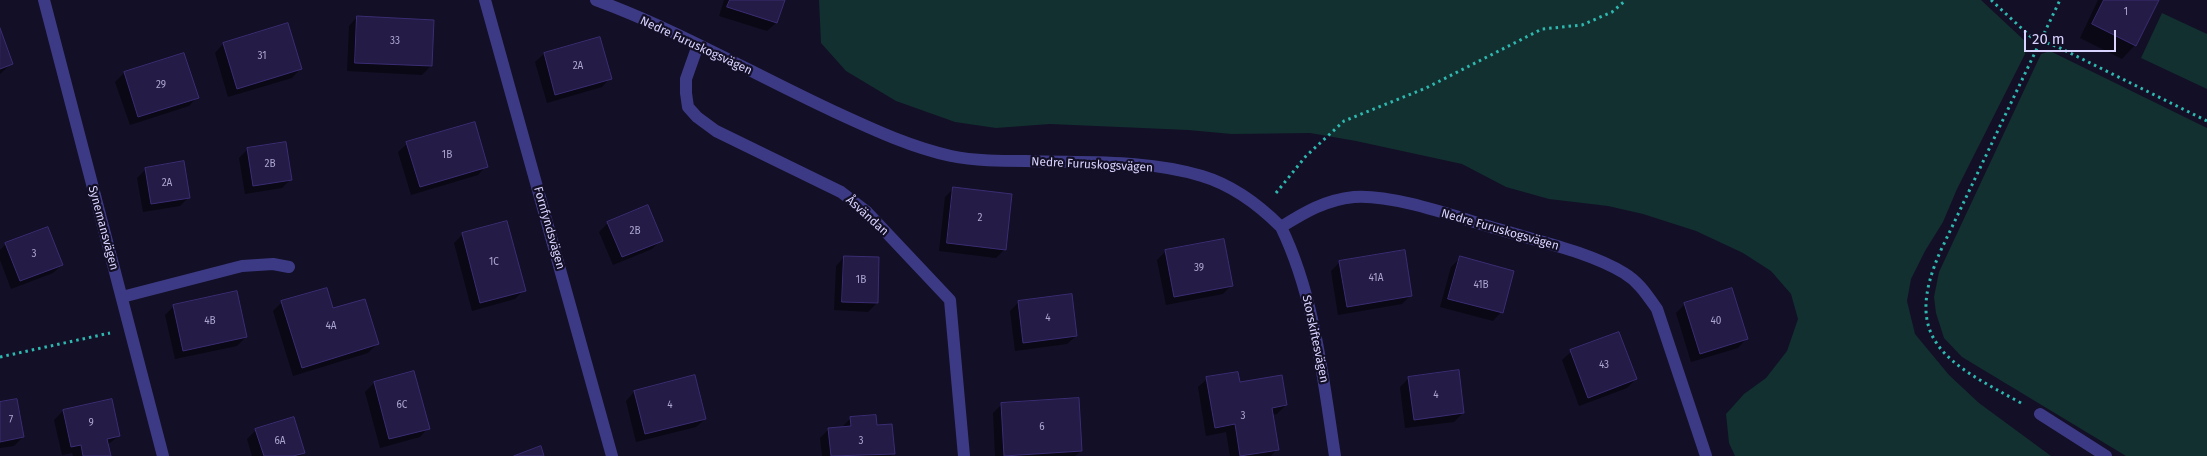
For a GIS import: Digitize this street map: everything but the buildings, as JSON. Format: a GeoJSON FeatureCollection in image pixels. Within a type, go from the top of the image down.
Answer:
{"type":"FeatureCollection","features":[{"type":"Feature","properties":{"kind":"street","name":"Synemansvägen"},"geometry":{"type":"LineString","coordinates":[[44,0],[163,456]]}},
{"type":"Feature","properties":{"kind":"street","name":"Fornfyndsvägen"},"geometry":{"type":"LineString","coordinates":[[485,0],[612,456]]}},
{"type":"Feature","properties":{"kind":"street","name":"Nedre Furuskogsvägen"},"geometry":{"type":"LineString","coordinates":[[596,0],[698,45],[793,93],[875,131],[916,147],[952,156],[987,160],[1125,164],[1164,168],[1203,176],[1231,188],[1263,209],[1281,226],[1312,208],[1332,201],[1356,197],[1380,198],[1432,210],[1559,247],[1622,272],[1635,280],[1657,309],[1706,456]]}},
{"type":"Feature","properties":{"kind":"street","name":"Åsvändan"},"geometry":{"type":"LineString","coordinates":[[698,45],[686,79],[688,106],[697,117],[716,131],[841,192],[867,212],[950,300],[964,456]]}},
{"type":"Feature","properties":{"kind":"street","name":"Storskiftesvägen"},"geometry":{"type":"LineString","coordinates":[[1281,226],[1294,253],[1307,297],[1323,377],[1335,456]]}},
{"type":"Feature","properties":{"kind":"street"},"geometry":{"type":"LineString","coordinates":[[122,297],[242,266],[273,264],[289,267]]}},
{"type":"Feature","properties":{"kind":"street"},"geometry":{"type":"LineString","coordinates":[[2040,414],[2106,456]]}},
{"type":"Feature","properties":{"kind":"path"},"geometry":{"type":"LineString","coordinates":[[1263,209],[1306,156],[1344,121],[1426,88],[1542,30],[1582,25],[1612,12],[1626,0]]}},
{"type":"Feature","properties":{"kind":"path"},"geometry":{"type":"LineString","coordinates":[[1990,0],[2031,37],[2058,47],[2207,121]]}},
{"type":"Feature","properties":{"kind":"path"},"geometry":{"type":"LineString","coordinates":[[2040,414],[1977,379],[1952,362],[1936,345],[1925,308],[1926,290],[1931,273],[2060,0]]}},
{"type":"Feature","properties":{"kind":"path"},"geometry":{"type":"LineString","coordinates":[[0,357],[130,329]]}},
{"type":"Feature","properties":{"kind":"green space"},"geometry":{"type":"Polygon","coordinates":[[[819,0],[1981,0],[2026,42],[2025,54],[1957,189],[1943,222],[1911,279],[1907,301],[1915,334],[1949,375],[1979,403],[2051,456],[1735,456],[1729,443],[1726,414],[1744,394],[1766,378],[1787,351],[1798,319],[1791,294],[1771,271],[1743,253],[1696,231],[1643,214],[1608,206],[1549,199],[1506,187],[1462,164],[1310,133],[1232,134],[1188,130],[1050,124],[996,128],[955,122],[896,101],[846,71],[821,43],[819,0]]]}},
{"type":"Feature","properties":{"kind":"green space"},"geometry":{"type":"Polygon","coordinates":[[[2162,13],[2207,34],[2207,89],[2141,58],[2162,13]]]}},
{"type":"Feature","properties":{"kind":"green space"},"geometry":{"type":"Polygon","coordinates":[[[2050,51],[2207,128],[2207,456],[2126,456],[1962,357],[1944,338],[1936,313],[1934,297],[1939,272],[2041,54],[2050,51]]]}}]}
